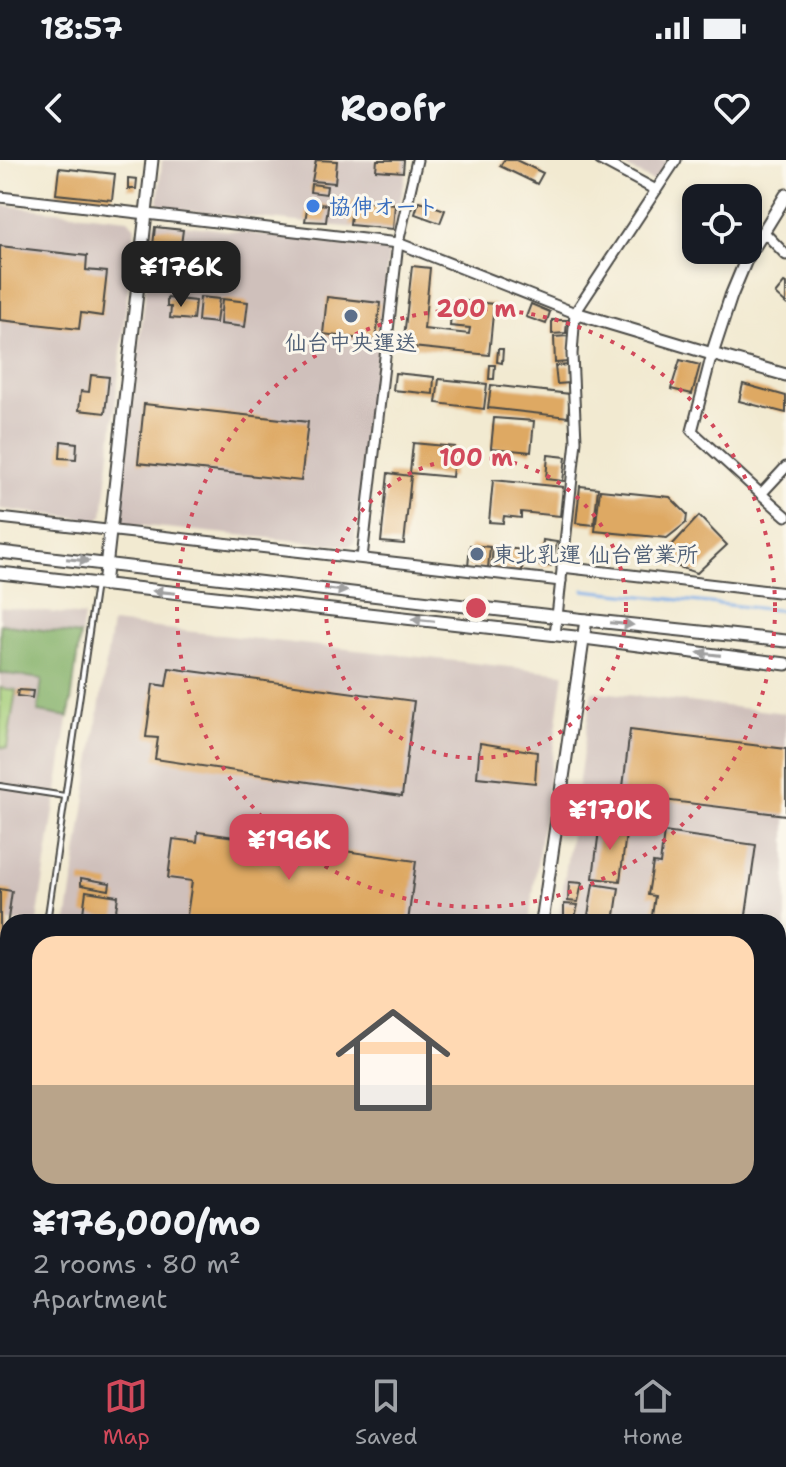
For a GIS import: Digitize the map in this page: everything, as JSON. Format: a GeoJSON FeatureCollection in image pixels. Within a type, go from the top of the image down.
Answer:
{"type":"FeatureCollection","features":[{"type":"Feature","properties":{"kind":"street"},"geometry":{"type":"LineString","coordinates":[[100,584],[106,563],[152,160]]}},
{"type":"Feature","properties":{"kind":"street"},"geometry":{"type":"LineString","coordinates":[[362,558],[398,243],[417,160]]}},
{"type":"Feature","properties":{"kind":"street"},"geometry":{"type":"LineString","coordinates":[[600,160],[656,190]]}},
{"type":"Feature","properties":{"kind":"street"},"geometry":{"type":"LineString","coordinates":[[555,635],[576,441],[572,354],[575,313],[676,160]]}},
{"type":"Feature","properties":{"kind":"street"},"geometry":{"type":"LineString","coordinates":[[786,195],[746,260],[731,296],[692,431],[786,516]]}},
{"type":"Feature","properties":{"kind":"street"},"geometry":{"type":"LineString","coordinates":[[0,197],[398,243],[575,313],[786,375]]}},
{"type":"Feature","properties":{"kind":"street"},"geometry":{"type":"LineString","coordinates":[[763,231],[786,255]]}},
{"type":"Feature","properties":{"kind":"street"},"geometry":{"type":"LineString","coordinates":[[761,494],[786,467]]}},
{"type":"Feature","properties":{"kind":"street"},"geometry":{"type":"LineString","coordinates":[[0,518],[561,581]]}},
{"type":"Feature","properties":{"kind":"street"},"geometry":{"type":"LineString","coordinates":[[0,552],[786,641]]}},
{"type":"Feature","properties":{"kind":"street"},"geometry":{"type":"LineString","coordinates":[[562,567],[786,593]]}},
{"type":"Feature","properties":{"kind":"street"},"geometry":{"type":"LineString","coordinates":[[0,573],[584,638],[786,664]]}},
{"type":"Feature","properties":{"kind":"street"},"geometry":{"type":"LineString","coordinates":[[543,914],[586,620]]}},
{"type":"Feature","properties":{"kind":"lane"},"geometry":{"type":"LineString","coordinates":[[48,914],[100,584]]}},
{"type":"Feature","properties":{"kind":"lane"},"geometry":{"type":"LineString","coordinates":[[0,786],[65,796]]}},
{"type":"Feature","properties":{"kind":"shaded area"},"geometry":{"type":"Polygon","coordinates":[[[162,160],[409,160],[394,232],[162,208],[158,201],[162,160]]]}},
{"type":"Feature","properties":{"kind":"shaded area"},"geometry":{"type":"Polygon","coordinates":[[[612,160],[668,160],[654,182],[612,160]]]}},
{"type":"Feature","properties":{"kind":"shaded area"},"geometry":{"type":"Polygon","coordinates":[[[0,205],[128,219],[135,227],[103,516],[98,520],[0,509],[0,205]]]}},
{"type":"Feature","properties":{"kind":"shaded area"},"geometry":{"type":"Polygon","coordinates":[[[159,222],[381,249],[389,253],[355,542],[350,546],[124,524],[119,517],[153,226],[159,222]]]}},
{"type":"Feature","properties":{"kind":"shaded area"},"geometry":{"type":"Polygon","coordinates":[[[0,607],[84,616],[38,914],[0,914],[0,607]]]}},
{"type":"Feature","properties":{"kind":"shaded area"},"geometry":{"type":"Polygon","coordinates":[[[112,623],[564,673],[530,914],[68,914],[112,623]]]}},
{"type":"Feature","properties":{"kind":"shaded area"},"geometry":{"type":"Polygon","coordinates":[[[592,691],[786,713],[786,914],[559,914],[592,691]]]}},
{"type":"Feature","properties":{"kind":"green space"},"geometry":{"type":"Polygon","coordinates":[[[0,624],[80,635],[69,717],[38,712],[42,679],[0,673],[0,624]]]}},
{"type":"Feature","properties":{"kind":"green space"},"geometry":{"type":"Polygon","coordinates":[[[0,688],[16,690],[7,748],[0,747],[0,688]]]}},
{"type":"Feature","properties":{"kind":"building"},"geometry":{"type":"Polygon","coordinates":[[[316,160],[337,161],[335,183],[312,181],[316,160]]]}},
{"type":"Feature","properties":{"kind":"building"},"geometry":{"type":"Polygon","coordinates":[[[377,160],[404,160],[403,172],[376,170],[377,160]]]}},
{"type":"Feature","properties":{"kind":"building"},"geometry":{"type":"Polygon","coordinates":[[[504,160],[516,160],[543,173],[537,184],[500,166],[504,160]]]}},
{"type":"Feature","properties":{"kind":"building"},"geometry":{"type":"Polygon","coordinates":[[[59,168],[115,174],[112,200],[56,194],[59,168]]]}},
{"type":"Feature","properties":{"kind":"building"},"geometry":{"type":"Polygon","coordinates":[[[128,178],[137,179],[136,189],[128,189],[128,178]]]}},
{"type":"Feature","properties":{"kind":"building"},"geometry":{"type":"Polygon","coordinates":[[[311,184],[327,186],[326,194],[310,192],[311,184]]]}},
{"type":"Feature","properties":{"kind":"building"},"geometry":{"type":"Polygon","coordinates":[[[352,200],[395,204],[393,229],[350,225],[352,200]]]}},
{"type":"Feature","properties":{"kind":"building"},"geometry":{"type":"Polygon","coordinates":[[[419,201],[445,210],[440,223],[415,214],[419,201]]]}},
{"type":"Feature","properties":{"kind":"building"},"geometry":{"type":"Polygon","coordinates":[[[308,203],[328,205],[326,222],[305,221],[308,203]]]}},
{"type":"Feature","properties":{"kind":"building"},"geometry":{"type":"Polygon","coordinates":[[[155,227],[183,230],[178,267],[151,264],[155,227]]]}},
{"type":"Feature","properties":{"kind":"building"},"geometry":{"type":"Polygon","coordinates":[[[0,246],[87,256],[86,270],[107,272],[102,316],[81,313],[79,329],[0,320],[0,246]]]}},
{"type":"Feature","properties":{"kind":"building"},"geometry":{"type":"Polygon","coordinates":[[[218,257],[229,258],[229,265],[217,264],[218,257]]]}},
{"type":"Feature","properties":{"kind":"building"},"geometry":{"type":"Polygon","coordinates":[[[412,266],[430,268],[424,329],[469,334],[470,328],[450,326],[452,300],[494,304],[489,355],[403,346],[412,266]]]}},
{"type":"Feature","properties":{"kind":"building"},"geometry":{"type":"Polygon","coordinates":[[[786,284],[786,304],[775,294],[786,284]]]}},
{"type":"Feature","properties":{"kind":"building"},"geometry":{"type":"Polygon","coordinates":[[[200,297],[219,299],[216,323],[198,321],[200,297]]]}},
{"type":"Feature","properties":{"kind":"building"},"geometry":{"type":"Polygon","coordinates":[[[327,297],[380,303],[376,341],[323,334],[327,297]]]}},
{"type":"Feature","properties":{"kind":"building"},"geometry":{"type":"Polygon","coordinates":[[[167,298],[195,301],[193,320],[170,318],[171,307],[167,307],[167,298]]]}},
{"type":"Feature","properties":{"kind":"building"},"geometry":{"type":"Polygon","coordinates":[[[222,299],[248,302],[245,327],[220,324],[222,299]]]}},
{"type":"Feature","properties":{"kind":"building"},"geometry":{"type":"Polygon","coordinates":[[[531,304],[550,312],[546,324],[526,317],[531,304]]]}},
{"type":"Feature","properties":{"kind":"building"},"geometry":{"type":"Polygon","coordinates":[[[552,320],[567,320],[566,333],[552,334],[552,320]]]}},
{"type":"Feature","properties":{"kind":"building"},"geometry":{"type":"Polygon","coordinates":[[[568,336],[569,362],[555,363],[554,337],[568,336]]]}},
{"type":"Feature","properties":{"kind":"building"},"geometry":{"type":"Polygon","coordinates":[[[498,349],[503,349],[502,363],[497,362],[498,349]]]}},
{"type":"Feature","properties":{"kind":"building"},"geometry":{"type":"Polygon","coordinates":[[[680,360],[700,365],[692,394],[671,389],[680,360]]]}},
{"type":"Feature","properties":{"kind":"building"},"geometry":{"type":"Polygon","coordinates":[[[490,365],[495,365],[494,379],[489,379],[490,365]]]}},
{"type":"Feature","properties":{"kind":"building"},"geometry":{"type":"Polygon","coordinates":[[[570,365],[570,383],[557,384],[555,366],[570,365]]]}},
{"type":"Feature","properties":{"kind":"building"},"geometry":{"type":"Polygon","coordinates":[[[395,373],[434,377],[433,394],[393,390],[395,373]]]}},
{"type":"Feature","properties":{"kind":"building"},"geometry":{"type":"Polygon","coordinates":[[[91,375],[109,377],[105,413],[79,410],[81,391],[89,392],[91,375]]]}},
{"type":"Feature","properties":{"kind":"building"},"geometry":{"type":"Polygon","coordinates":[[[439,379],[487,384],[484,409],[436,403],[439,379]]]}},
{"type":"Feature","properties":{"kind":"building"},"geometry":{"type":"Polygon","coordinates":[[[743,384],[786,396],[786,413],[739,401],[743,384]]]}},
{"type":"Feature","properties":{"kind":"building"},"geometry":{"type":"Polygon","coordinates":[[[491,385],[570,394],[568,417],[488,408],[491,385]]]}},
{"type":"Feature","properties":{"kind":"building"},"geometry":{"type":"Polygon","coordinates":[[[144,404],[308,422],[301,481],[138,463],[144,404]]]}},
{"type":"Feature","properties":{"kind":"building"},"geometry":{"type":"Polygon","coordinates":[[[494,418],[534,421],[531,452],[491,448],[494,418]]]}},
{"type":"Feature","properties":{"kind":"building"},"geometry":{"type":"Polygon","coordinates":[[[61,441],[77,443],[76,459],[60,458],[61,441]]]}},
{"type":"Feature","properties":{"kind":"building"},"geometry":{"type":"Polygon","coordinates":[[[413,443],[455,447],[452,477],[410,473],[413,443]]]}},
{"type":"Feature","properties":{"kind":"building"},"geometry":{"type":"Polygon","coordinates":[[[548,455],[566,457],[563,481],[546,479],[548,455]]]}},
{"type":"Feature","properties":{"kind":"building"},"geometry":{"type":"Polygon","coordinates":[[[388,473],[411,476],[404,544],[381,542],[388,473]]]}},
{"type":"Feature","properties":{"kind":"building"},"geometry":{"type":"Polygon","coordinates":[[[493,480],[563,487],[560,516],[521,512],[521,518],[504,516],[503,523],[489,522],[493,480]]]}},
{"type":"Feature","properties":{"kind":"building"},"geometry":{"type":"Polygon","coordinates":[[[580,486],[598,488],[594,525],[576,523],[580,486]]]}},
{"type":"Feature","properties":{"kind":"building"},"geometry":{"type":"Polygon","coordinates":[[[600,490],[670,497],[687,514],[686,523],[667,538],[595,531],[600,490]]]}},
{"type":"Feature","properties":{"kind":"building"},"geometry":{"type":"Polygon","coordinates":[[[699,516],[727,545],[697,573],[670,564],[672,545],[699,516]]]}},
{"type":"Feature","properties":{"kind":"building"},"geometry":{"type":"Polygon","coordinates":[[[543,540],[557,542],[551,566],[540,566],[543,540]]]}},
{"type":"Feature","properties":{"kind":"building"},"geometry":{"type":"Polygon","coordinates":[[[470,545],[490,547],[488,568],[468,567],[470,545]]]}},
{"type":"Feature","properties":{"kind":"building"},"geometry":{"type":"Polygon","coordinates":[[[493,547],[523,550],[522,571],[491,569],[493,547]]]}},
{"type":"Feature","properties":{"kind":"building"},"geometry":{"type":"Polygon","coordinates":[[[169,668],[414,701],[402,796],[155,759],[158,738],[146,737],[153,684],[166,686],[169,668]]]}},
{"type":"Feature","properties":{"kind":"building"},"geometry":{"type":"Polygon","coordinates":[[[18,690],[33,691],[32,698],[17,696],[18,690]]]}},
{"type":"Feature","properties":{"kind":"building"},"geometry":{"type":"Polygon","coordinates":[[[630,730],[786,749],[786,815],[622,795],[630,730]]]}},
{"type":"Feature","properties":{"kind":"building"},"geometry":{"type":"Polygon","coordinates":[[[480,743],[537,752],[535,783],[477,777],[480,743]]]}},
{"type":"Feature","properties":{"kind":"building"},"geometry":{"type":"Polygon","coordinates":[[[600,822],[627,826],[620,881],[593,878],[600,822]]]}},
{"type":"Feature","properties":{"kind":"building"},"geometry":{"type":"Polygon","coordinates":[[[198,832],[280,843],[281,835],[324,841],[323,848],[416,861],[409,914],[187,914],[192,881],[168,878],[173,839],[197,842],[198,832]]]}},
{"type":"Feature","properties":{"kind":"building"},"geometry":{"type":"Polygon","coordinates":[[[664,832],[756,845],[746,914],[652,914],[655,896],[648,895],[653,863],[660,864],[664,832]]]}},
{"type":"Feature","properties":{"kind":"building"},"geometry":{"type":"Polygon","coordinates":[[[81,878],[110,883],[109,890],[81,885],[81,878]]]}},
{"type":"Feature","properties":{"kind":"building"},"geometry":{"type":"Polygon","coordinates":[[[569,882],[582,883],[578,902],[568,901],[569,882]]]}},
{"type":"Feature","properties":{"kind":"building"},"geometry":{"type":"Polygon","coordinates":[[[593,884],[619,888],[615,914],[588,914],[593,884]]]}},
{"type":"Feature","properties":{"kind":"building"},"geometry":{"type":"Polygon","coordinates":[[[0,889],[12,891],[9,914],[0,914],[0,889]]]}},
{"type":"Feature","properties":{"kind":"building"},"geometry":{"type":"Polygon","coordinates":[[[86,891],[118,896],[116,914],[83,913],[86,891]]]}},
{"type":"Feature","properties":{"kind":"building"},"geometry":{"type":"Polygon","coordinates":[[[564,904],[578,905],[576,914],[564,914],[564,904]]]}},
{"type":"Feature","properties":{"kind":"waterway"},"geometry":{"type":"LineString","coordinates":[[584,590],[786,611]]}},
{"type":"Feature","properties":{"kind":"place","name":"協伸オート"},"geometry":{"type":"Point","coordinates":[313,206]}},
{"type":"Feature","properties":{"kind":"place","name":"仙台中央運送"},"geometry":{"type":"Point","coordinates":[351,316]}},
{"type":"Feature","properties":{"kind":"place","name":"東北乳運 仙台営業所"},"geometry":{"type":"Point","coordinates":[477,554]}}]}
